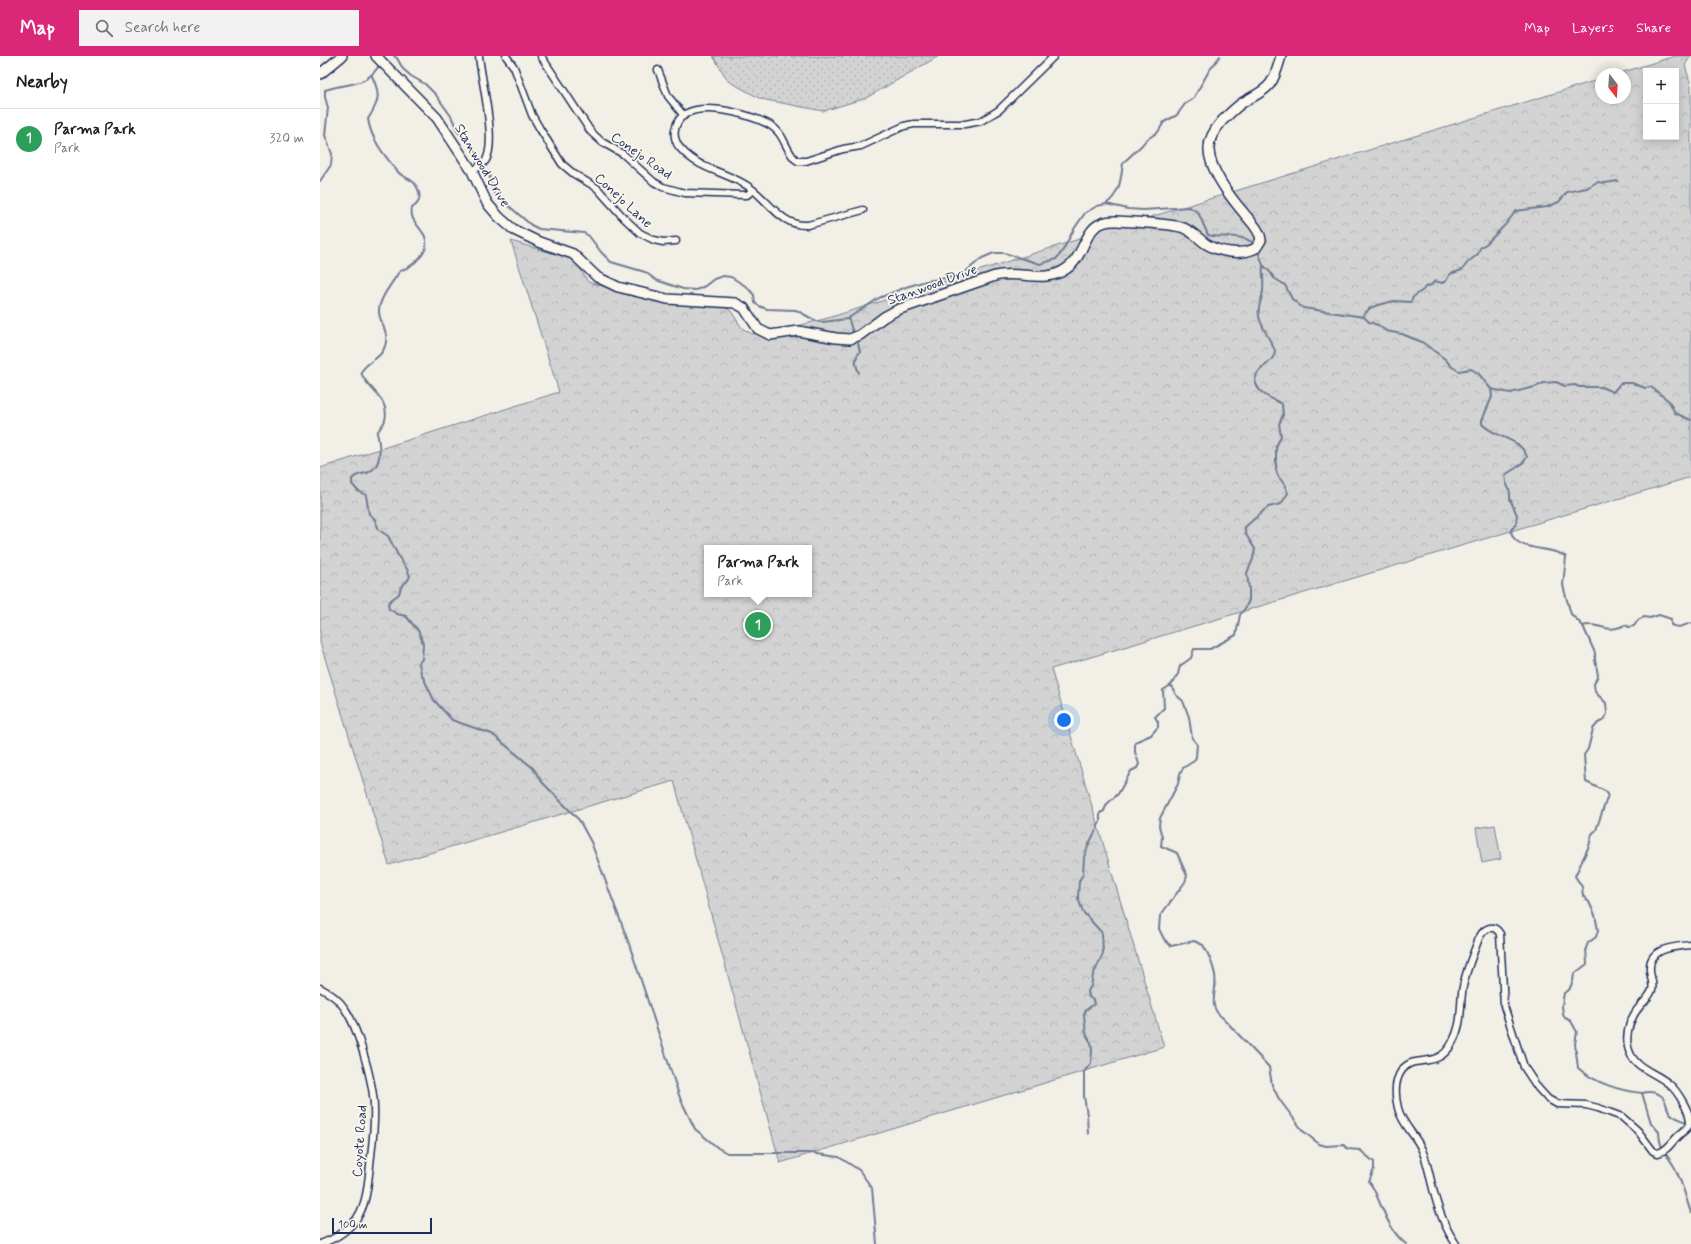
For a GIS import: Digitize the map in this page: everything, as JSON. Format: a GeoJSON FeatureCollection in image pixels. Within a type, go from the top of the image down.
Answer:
{"type":"FeatureCollection","features":[{"type":"Feature","properties":{"kind":"main road"},"geometry":{"type":"LineString","coordinates":[[320,74],[342,56]]}},
{"type":"Feature","properties":{"kind":"main road","name":"Stanwood Drive"},"geometry":{"type":"LineString","coordinates":[[376,56],[433,112],[472,171],[487,203],[506,223],[528,238],[574,254],[593,274],[607,283],[667,299],[735,303],[744,308],[758,329],[770,335],[798,331],[850,339],[860,335],[884,317],[897,310],[995,276],[1007,274],[1043,276],[1061,272],[1074,262],[1093,228],[1107,222],[1118,221],[1180,227],[1188,230],[1206,244],[1217,249],[1238,252],[1254,249],[1260,242],[1259,233],[1237,206],[1222,183],[1211,161],[1209,147],[1213,135],[1226,117],[1237,106],[1263,91],[1270,84],[1275,75],[1281,56]]}},
{"type":"Feature","properties":{"kind":"street"},"geometry":{"type":"LineString","coordinates":[[472,171],[484,163],[488,152],[486,93],[479,56]]}},
{"type":"Feature","properties":{"kind":"street","name":"Conejo Lane"},"geometry":{"type":"LineString","coordinates":[[506,56],[514,67],[532,115],[562,164],[574,174],[597,188],[624,218],[640,233],[662,242],[676,241]]}},
{"type":"Feature","properties":{"kind":"street","name":"Conejo Road"},"geometry":{"type":"LineString","coordinates":[[541,56],[591,132],[602,142],[623,154],[654,182],[663,187],[685,193],[744,195],[753,190],[742,182],[698,163],[680,148],[676,142],[674,132],[676,125],[684,116]]}},
{"type":"Feature","properties":{"kind":"street"},"geometry":{"type":"LineString","coordinates":[[658,70],[668,96],[684,116],[692,112],[720,110],[745,114],[772,126],[782,138],[792,156],[798,161],[806,161],[843,149],[869,144],[904,126],[914,124],[965,124],[981,121],[999,110],[1054,56]]}},
{"type":"Feature","properties":{"kind":"street"},"geometry":{"type":"LineString","coordinates":[[753,190],[784,219],[796,225],[808,225],[863,210]]}},
{"type":"Feature","properties":{"kind":"street"},"geometry":{"type":"LineString","coordinates":[[1456,1244],[1442,1220],[1421,1148],[1405,1126],[1400,1114],[1396,1097],[1396,1086],[1398,1076],[1406,1066],[1413,1063],[1438,1058],[1444,1054],[1453,1043],[1460,1020],[1464,985],[1482,932],[1488,928],[1493,928],[1500,934],[1502,953],[1501,979],[1504,1009],[1524,1067],[1538,1088],[1548,1099],[1557,1104],[1586,1105],[1602,1109],[1622,1117],[1635,1127],[1653,1151],[1658,1153],[1665,1150],[1687,1128],[1690,1124],[1691,1118],[1686,1107],[1672,1087],[1642,1068],[1633,1059],[1628,1043],[1628,1030],[1636,1011],[1652,991],[1649,968],[1654,956],[1664,949],[1691,944]]}},
{"type":"Feature","properties":{"kind":"street","name":"Coyote Road"},"geometry":{"type":"LineString","coordinates":[[320,988],[336,998],[346,1010],[352,1021],[369,1073],[374,1107],[374,1123],[368,1182],[361,1210],[357,1218],[344,1232],[329,1241],[320,1244]]}},
{"type":"Feature","properties":{"kind":"green space"},"geometry":{"type":"Polygon","coordinates":[[[713,56],[939,56],[866,98],[823,111],[761,99],[728,81],[713,56]]]}},
{"type":"Feature","properties":{"kind":"green space"},"geometry":{"type":"Polygon","coordinates":[[[1675,56],[1691,56],[1685,65],[1691,86],[1691,477],[1051,669],[1164,1047],[780,1163],[674,781],[389,865],[320,642],[320,468],[559,392],[511,241],[575,260],[588,282],[646,297],[720,304],[731,311],[742,328],[752,334],[801,325],[828,318],[1092,235],[1097,225],[1121,226],[1595,81],[1595,104],[1631,104],[1631,70],[1675,56]]]}},
{"type":"Feature","properties":{"kind":"green space"},"geometry":{"type":"Polygon","coordinates":[[[1495,825],[1501,859],[1482,863],[1476,828],[1495,825]]]}},
{"type":"Feature","properties":{"kind":"waterway"},"geometry":{"type":"LineString","coordinates":[[394,56],[397,58],[403,69],[411,76],[425,84],[436,95],[451,116],[458,132],[469,142],[481,160]]}},
{"type":"Feature","properties":{"kind":"waterway"},"geometry":{"type":"LineString","coordinates":[[1106,204],[1111,200],[1117,191],[1123,163],[1146,140],[1158,132],[1164,122],[1177,115],[1185,104],[1193,99],[1209,71],[1220,56]]}},
{"type":"Feature","properties":{"kind":"waterway"},"geometry":{"type":"LineString","coordinates":[[320,181],[331,165],[332,154],[325,135],[328,108],[325,90],[363,81],[375,72],[380,64]]}},
{"type":"Feature","properties":{"kind":"waterway"},"geometry":{"type":"LineString","coordinates":[[372,76],[378,93],[375,108],[368,119],[372,134],[388,160],[400,174],[411,180],[417,187],[420,197],[418,203],[412,208],[412,214],[415,223],[422,231],[426,240],[426,246],[422,255],[412,265],[399,272],[383,297],[379,316],[385,331],[385,346],[381,354],[361,372],[363,378],[381,399],[386,412],[385,420],[377,433],[379,443],[377,465],[369,472],[358,474],[354,477],[352,479],[352,484],[358,491],[366,495],[369,514],[374,518],[379,530],[388,536],[410,576],[401,587],[399,594],[388,604],[389,609],[397,614],[406,616],[419,632],[423,644],[422,659],[419,663],[421,673],[434,700],[452,720],[492,734],[533,768],[542,782],[579,820],[591,842],[628,941],[680,1098],[695,1129],[718,1148],[727,1153],[810,1153],[839,1157],[859,1170],[872,1188],[877,1244]]}},
{"type":"Feature","properties":{"kind":"waterway"},"geometry":{"type":"LineString","coordinates":[[489,172],[491,187],[495,194],[531,225],[539,229],[584,233],[589,236],[611,262],[645,272],[656,280],[683,289],[696,290],[705,286],[714,279],[723,276],[731,277],[747,287],[754,295],[755,303],[759,306],[767,309],[796,310],[816,321],[822,322],[847,319],[879,298],[906,287],[926,281],[953,277],[964,273],[982,258],[994,253],[1004,253],[1040,264],[1056,259],[1062,252],[1074,229],[1085,213],[1097,206],[1106,204],[1128,209],[1144,210],[1189,207],[1198,212],[1208,235],[1236,237],[1247,239],[1252,242]]}},
{"type":"Feature","properties":{"kind":"waterway"},"geometry":{"type":"LineString","coordinates":[[1362,317],[1370,308],[1378,305],[1394,301],[1410,302],[1413,297],[1425,287],[1431,285],[1435,281],[1442,283],[1446,281],[1450,274],[1462,270],[1468,262],[1478,254],[1480,248],[1505,225],[1516,211],[1547,207],[1559,202],[1567,192],[1587,188],[1597,182],[1605,183],[1618,181]]}},
{"type":"Feature","properties":{"kind":"waterway"},"geometry":{"type":"LineString","coordinates":[[1259,254],[1263,265],[1274,278],[1285,285],[1292,299],[1303,308],[1364,317],[1369,322],[1378,325],[1386,331],[1402,334],[1422,342],[1459,371],[1471,369],[1478,373],[1491,389],[1492,397],[1482,420],[1482,424],[1487,429],[1514,442],[1524,451],[1527,457],[1522,464],[1505,475],[1510,492],[1510,499],[1517,515],[1516,524],[1511,530],[1513,537],[1518,542],[1534,548],[1560,553],[1566,557],[1563,585],[1565,593],[1571,614],[1583,626],[1595,653],[1598,675],[1594,684],[1595,692],[1606,703],[1607,714],[1604,720],[1598,723],[1593,729],[1588,749],[1584,755],[1586,782],[1608,794],[1596,830],[1592,834],[1589,846],[1575,876],[1582,887],[1583,896],[1589,902],[1595,915],[1598,930],[1596,937],[1588,943],[1586,948],[1587,964],[1574,974],[1569,990],[1564,993],[1562,1005],[1563,1015],[1571,1021],[1577,1032],[1575,1044],[1578,1068],[1600,1082],[1617,1088],[1642,1093],[1651,1123],[1659,1132],[1662,1148],[1672,1163],[1682,1184],[1691,1213]]}},
{"type":"Feature","properties":{"kind":"waterway"},"geometry":{"type":"LineString","coordinates":[[1263,265],[1263,287],[1259,316],[1275,351],[1274,356],[1260,370],[1255,379],[1256,384],[1261,391],[1282,404],[1283,415],[1279,424],[1281,436],[1276,447],[1276,470],[1288,493],[1281,504],[1268,507],[1245,527],[1245,533],[1255,549],[1253,559],[1247,573],[1249,600],[1240,615],[1236,635],[1210,649],[1194,649],[1191,658],[1180,666],[1178,674],[1171,685],[1176,695],[1183,701],[1189,717],[1192,738],[1197,744],[1196,757],[1194,761],[1183,768],[1178,784],[1160,818],[1159,826],[1162,837],[1161,846],[1177,853],[1187,876],[1185,882],[1160,916],[1159,929],[1164,939],[1171,946],[1194,941],[1203,945],[1210,959],[1215,975],[1215,1009],[1269,1067],[1272,1085],[1279,1099],[1303,1131],[1319,1144],[1326,1146],[1344,1145],[1348,1149],[1360,1150],[1374,1162],[1374,1169],[1369,1182],[1392,1228],[1398,1237],[1406,1244]]}},
{"type":"Feature","properties":{"kind":"waterway"},"geometry":{"type":"LineString","coordinates":[[847,319],[849,320],[853,333]]}},
{"type":"Feature","properties":{"kind":"waterway"},"geometry":{"type":"LineString","coordinates":[[858,343],[860,352],[856,357],[856,362],[859,373]]}},
{"type":"Feature","properties":{"kind":"waterway"},"geometry":{"type":"LineString","coordinates":[[1491,389],[1510,393],[1535,387],[1544,383],[1556,382],[1565,386],[1575,385],[1579,387],[1601,387],[1613,392],[1621,383],[1632,383],[1645,388],[1651,387],[1669,401],[1675,413],[1691,420]]}},
{"type":"Feature","properties":{"kind":"waterway"},"geometry":{"type":"LineString","coordinates":[[1583,626],[1594,625],[1612,629],[1625,625],[1629,627],[1634,626],[1638,620],[1644,617],[1650,618],[1659,615],[1671,619],[1671,625],[1677,627],[1691,623]]}},
{"type":"Feature","properties":{"kind":"waterway"},"geometry":{"type":"LineString","coordinates":[[1088,1134],[1084,1096],[1084,1072],[1091,1063],[1092,1050],[1091,1043],[1086,1034],[1084,1015],[1086,1010],[1094,1004],[1093,1000],[1089,997],[1088,991],[1091,986],[1093,975],[1103,954],[1102,933],[1083,912],[1078,898],[1079,881],[1083,874],[1084,857],[1100,822],[1100,813],[1104,811],[1107,804],[1118,794],[1131,771],[1137,768],[1139,764],[1135,752],[1135,742],[1151,735],[1158,727],[1158,722],[1155,717],[1164,708],[1163,690],[1171,685]]}},
{"type":"Feature","properties":{"kind":"waterway"},"geometry":{"type":"LineString","coordinates":[[1643,1093],[1657,1093],[1665,1101],[1671,1114],[1688,1123]]}},
{"type":"Feature","properties":{"kind":"place","name":"Parma Park"},"geometry":{"type":"Point","coordinates":[758,625]}}]}
